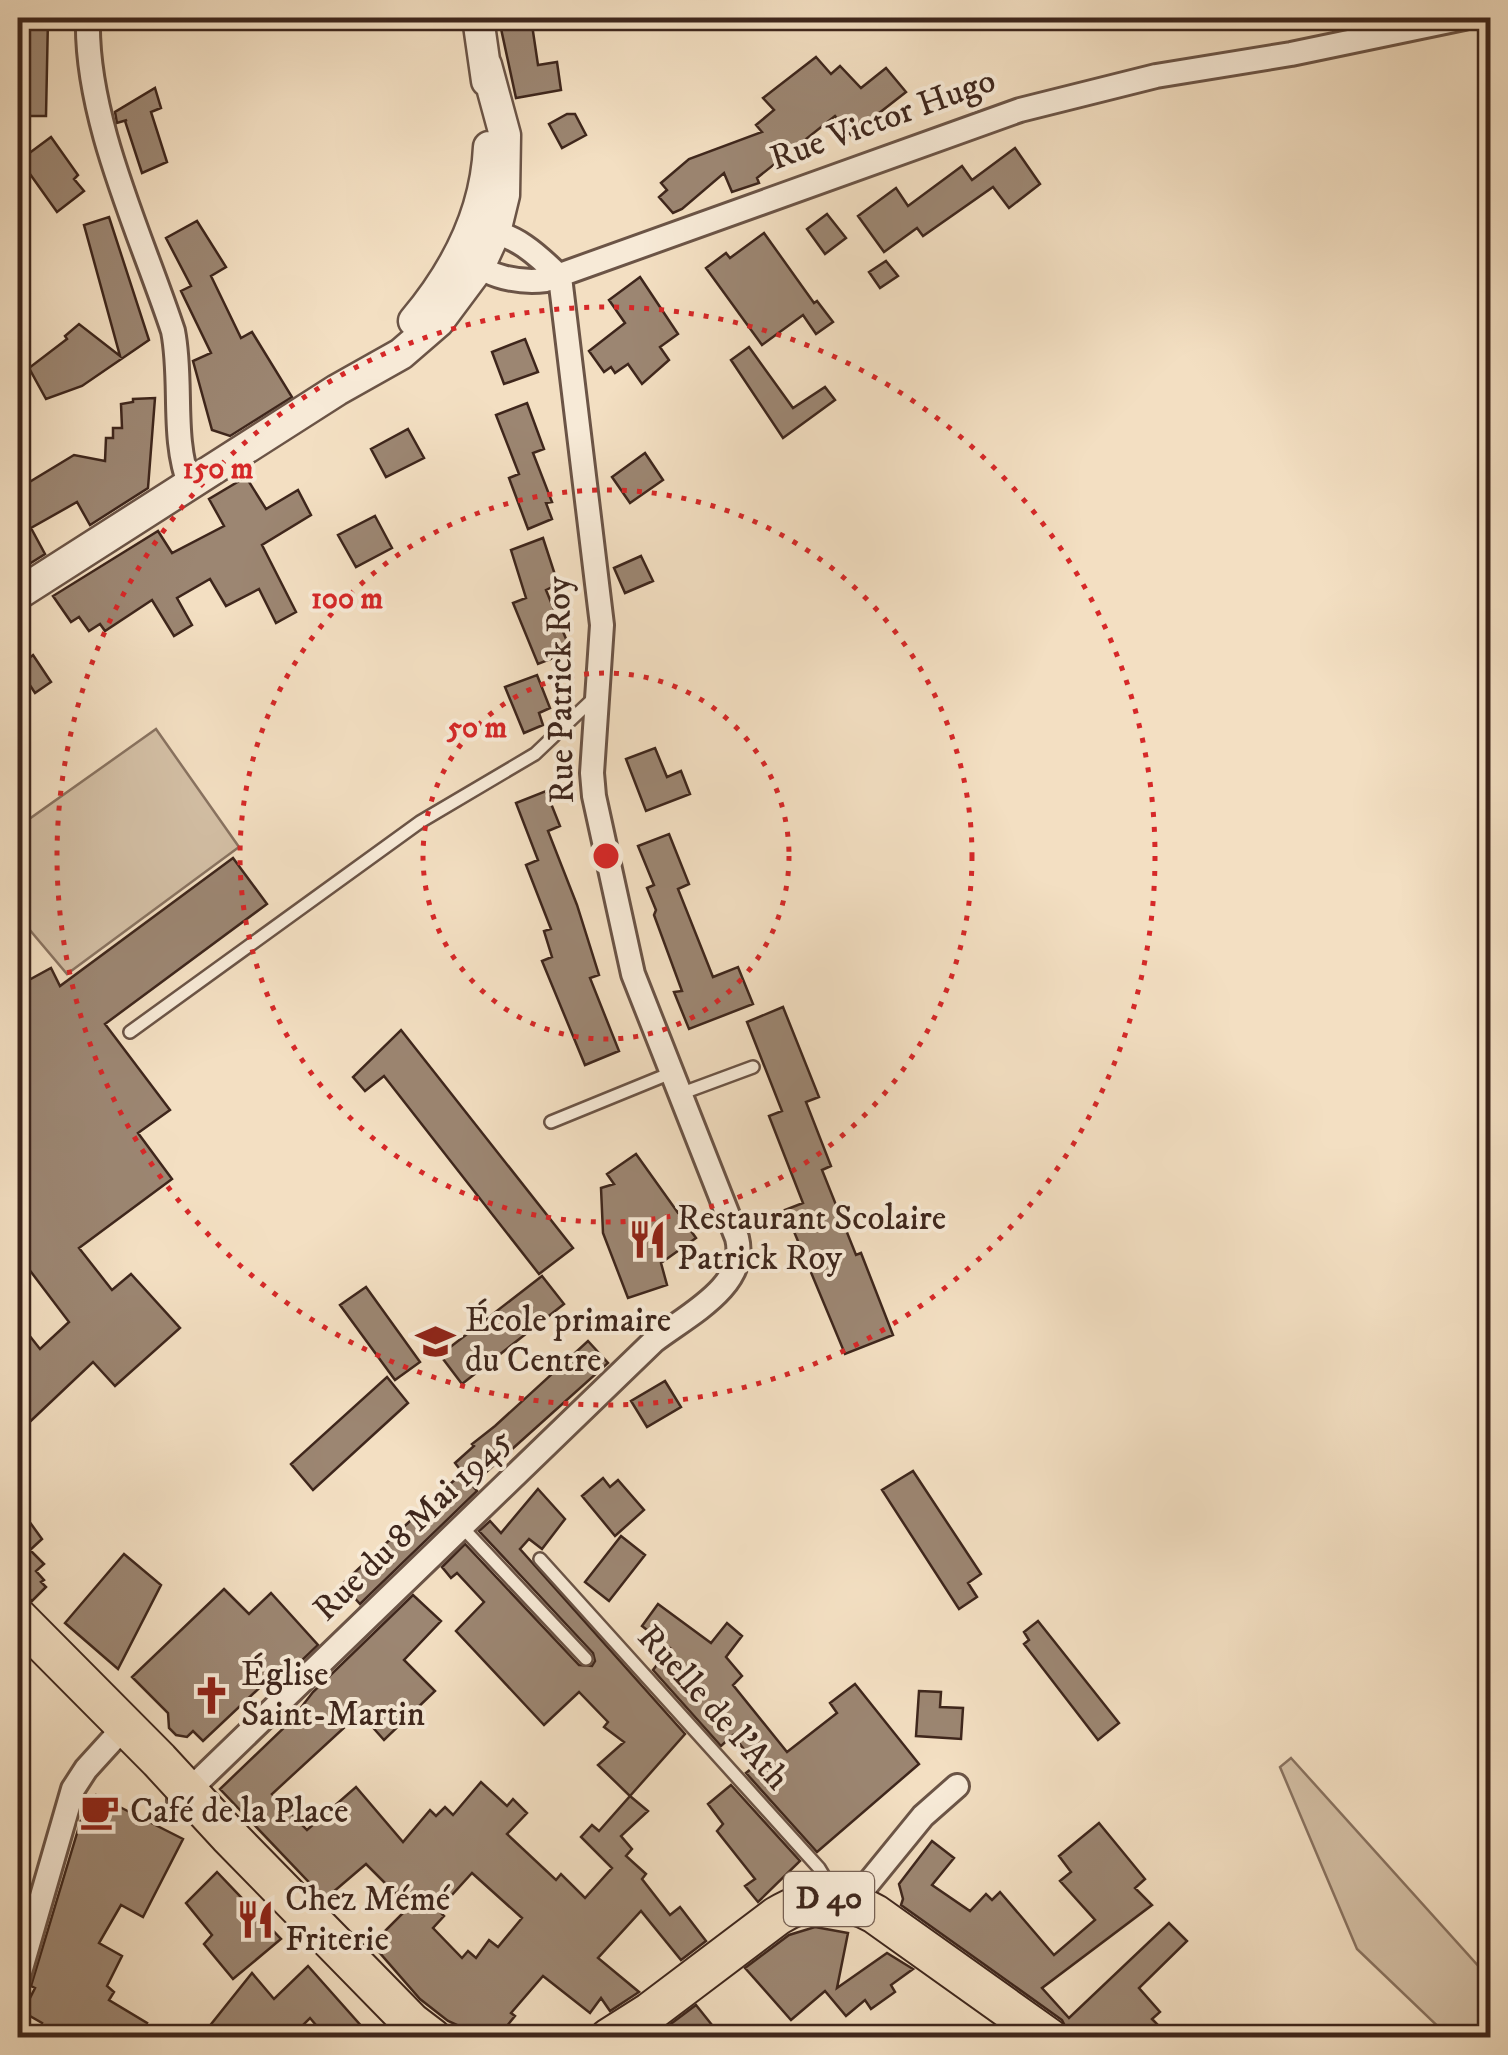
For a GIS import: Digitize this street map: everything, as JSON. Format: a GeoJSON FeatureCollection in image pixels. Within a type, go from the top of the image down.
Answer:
{"type":"FeatureCollection","features":[{"type":"Feature","properties":{"kind":"main road"},"geometry":{"type":"LineString","coordinates":[[18,1618],[119,1733],[228,1836],[422,2032]]}},
{"type":"Feature","properties":{"kind":"main road"},"geometry":{"type":"LineString","coordinates":[[18,1629],[60,1687],[119,1733]]}},
{"type":"Feature","properties":{"kind":"main road","name":"D 40"},"geometry":{"type":"LineString","coordinates":[[609,2038],[650,2012],[777,1916],[800,1904],[844,1901],[904,1932],[1049,2038]]}},
{"type":"Feature","properties":{"kind":"street"},"geometry":{"type":"LineString","coordinates":[[88,18],[92,80],[100,121],[173,331],[182,460],[190,486]]}},
{"type":"Feature","properties":{"kind":"street"},"geometry":{"type":"LineString","coordinates":[[18,594],[413,345],[448,311],[482,247],[506,183],[500,111],[486,65],[478,18]]}},
{"type":"Feature","properties":{"kind":"street","name":"Rue Victor Hugo"},"geometry":{"type":"LineString","coordinates":[[482,247],[524,281],[560,276],[1020,110],[1085,91],[1464,18]]}},
{"type":"Feature","properties":{"kind":"street"},"geometry":{"type":"LineString","coordinates":[[482,247],[530,250],[560,276]]}},
{"type":"Feature","properties":{"kind":"street","name":"Rue Patrick Roy"},"geometry":{"type":"LineString","coordinates":[[560,276],[601,614],[594,796],[633,974],[737,1238],[740,1258],[728,1283],[654,1341]]}},
{"type":"Feature","properties":{"kind":"street","name":"Rue du 8 Mai 1945"},"geometry":{"type":"LineString","coordinates":[[183,1796],[654,1341]]}},
{"type":"Feature","properties":{"kind":"street"},"geometry":{"type":"LineString","coordinates":[[18,1979],[73,1790],[86,1769],[119,1733]]}},
{"type":"Feature","properties":{"kind":"street"},"geometry":{"type":"LineString","coordinates":[[844,1901],[923,1816],[957,1786]]}},
{"type":"Feature","properties":{"kind":"lane"},"geometry":{"type":"LineString","coordinates":[[130,1032],[420,822],[535,754],[598,694]]}},
{"type":"Feature","properties":{"kind":"lane"},"geometry":{"type":"LineString","coordinates":[[551,1122],[676,1084],[753,1067]]}},
{"type":"Feature","properties":{"kind":"lane"},"geometry":{"type":"LineString","coordinates":[[462,1527],[586,1659]]}},
{"type":"Feature","properties":{"kind":"lane","name":"Ruelle de l'Ath"},"geometry":{"type":"LineString","coordinates":[[540,1560],[819,1868],[844,1901]]}},
{"type":"Feature","properties":{"kind":"shaded area"},"geometry":{"type":"Polygon","coordinates":[[[156,729],[239,847],[67,974],[18,916],[18,827],[156,729]]]}},
{"type":"Feature","properties":{"kind":"shaded area"},"geometry":{"type":"Polygon","coordinates":[[[1291,1758],[1490,1979],[1490,2037],[1449,2037],[1357,1949],[1280,1767],[1291,1758]]]}},
{"type":"Feature","properties":{"kind":"building"},"geometry":{"type":"Polygon","coordinates":[[[19,18],[48,18],[46,116],[18,116],[19,18]]]}},
{"type":"Feature","properties":{"kind":"building"},"geometry":{"type":"Polygon","coordinates":[[[514,18],[531,18],[538,65],[557,62],[561,90],[516,98],[500,24],[514,18]]]}},
{"type":"Feature","properties":{"kind":"building"},"geometry":{"type":"Polygon","coordinates":[[[816,57],[831,74],[840,66],[861,88],[886,68],[906,92],[851,135],[835,116],[757,178],[759,183],[732,192],[724,173],[673,213],[659,197],[667,190],[661,183],[689,159],[762,132],[756,125],[774,110],[763,98],[816,57]]]}},
{"type":"Feature","properties":{"kind":"building"},"geometry":{"type":"Polygon","coordinates":[[[155,88],[161,108],[151,112],[167,162],[142,173],[127,120],[117,123],[115,112],[155,88]]]}},
{"type":"Feature","properties":{"kind":"building"},"geometry":{"type":"Polygon","coordinates":[[[575,114],[586,135],[562,148],[549,124],[575,114]]]}},
{"type":"Feature","properties":{"kind":"building"},"geometry":{"type":"Polygon","coordinates":[[[51,137],[78,175],[74,179],[84,191],[57,212],[20,160],[51,137]]]}},
{"type":"Feature","properties":{"kind":"building"},"geometry":{"type":"Polygon","coordinates":[[[1015,148],[1040,184],[1009,208],[993,187],[923,236],[917,228],[884,252],[858,216],[896,188],[908,206],[962,166],[972,180],[1015,148]]]}},
{"type":"Feature","properties":{"kind":"building"},"geometry":{"type":"Polygon","coordinates":[[[827,214],[846,238],[825,254],[807,229],[827,214]]]}},
{"type":"Feature","properties":{"kind":"building"},"geometry":{"type":"Polygon","coordinates":[[[109,217],[149,340],[82,386],[46,399],[29,368],[67,339],[65,336],[79,324],[120,356],[84,225],[109,217]]]}},
{"type":"Feature","properties":{"kind":"building"},"geometry":{"type":"Polygon","coordinates":[[[197,221],[226,267],[211,276],[241,338],[252,332],[292,397],[230,436],[212,430],[193,361],[211,353],[181,291],[191,286],[166,238],[197,221]]]}},
{"type":"Feature","properties":{"kind":"building"},"geometry":{"type":"Polygon","coordinates":[[[764,233],[814,303],[817,301],[833,322],[816,334],[803,315],[762,345],[706,268],[726,253],[730,258],[764,233]]]}},
{"type":"Feature","properties":{"kind":"building"},"geometry":{"type":"Polygon","coordinates":[[[886,261],[898,276],[880,288],[869,272],[886,261]]]}},
{"type":"Feature","properties":{"kind":"building"},"geometry":{"type":"Polygon","coordinates":[[[640,277],[678,334],[660,347],[669,360],[642,384],[628,364],[615,373],[611,367],[604,372],[589,351],[625,323],[609,300],[640,277]]]}},
{"type":"Feature","properties":{"kind":"building"},"geometry":{"type":"Polygon","coordinates":[[[525,339],[538,372],[504,384],[492,352],[525,339]]]}},
{"type":"Feature","properties":{"kind":"building"},"geometry":{"type":"Polygon","coordinates":[[[749,347],[793,408],[825,387],[835,400],[783,438],[731,360],[749,347]]]}},
{"type":"Feature","properties":{"kind":"building"},"geometry":{"type":"Polygon","coordinates":[[[155,398],[148,488],[90,525],[77,502],[31,528],[45,554],[26,566],[18,550],[18,489],[74,455],[105,461],[106,438],[113,438],[113,428],[122,428],[121,404],[155,398]]]}},
{"type":"Feature","properties":{"kind":"building"},"geometry":{"type":"Polygon","coordinates":[[[527,403],[544,449],[533,453],[552,502],[546,503],[552,519],[528,529],[509,478],[519,474],[496,415],[527,403]]]}},
{"type":"Feature","properties":{"kind":"building"},"geometry":{"type":"Polygon","coordinates":[[[408,429],[424,458],[386,477],[371,449],[408,429]]]}},
{"type":"Feature","properties":{"kind":"building"},"geometry":{"type":"Polygon","coordinates":[[[645,453],[663,480],[630,503],[612,477],[645,453]]]}},
{"type":"Feature","properties":{"kind":"building"},"geometry":{"type":"Polygon","coordinates":[[[246,477],[266,509],[298,490],[311,515],[262,545],[296,612],[276,623],[259,589],[226,606],[210,579],[177,598],[192,625],[174,636],[152,600],[105,631],[100,624],[89,631],[79,617],[71,622],[53,596],[158,531],[172,553],[224,526],[209,499],[246,477]]]}},
{"type":"Feature","properties":{"kind":"building"},"geometry":{"type":"Polygon","coordinates":[[[375,516],[392,548],[356,567],[338,535],[375,516]]]}},
{"type":"Feature","properties":{"kind":"building"},"geometry":{"type":"Polygon","coordinates":[[[543,538],[558,584],[546,590],[571,651],[538,664],[513,603],[526,598],[511,550],[543,538]]]}},
{"type":"Feature","properties":{"kind":"building"},"geometry":{"type":"Polygon","coordinates":[[[641,556],[653,581],[625,593],[614,568],[641,556]]]}},
{"type":"Feature","properties":{"kind":"building"},"geometry":{"type":"Polygon","coordinates":[[[33,655],[51,682],[35,693],[18,667],[33,655]]]}},
{"type":"Feature","properties":{"kind":"building"},"geometry":{"type":"Polygon","coordinates":[[[537,675],[550,708],[539,713],[543,725],[524,733],[505,687],[537,675]]]}},
{"type":"Feature","properties":{"kind":"building"},"geometry":{"type":"Polygon","coordinates":[[[655,748],[667,777],[681,771],[690,794],[646,811],[626,759],[655,748]]]}},
{"type":"Feature","properties":{"kind":"building"},"geometry":{"type":"Polygon","coordinates":[[[546,791],[560,826],[548,831],[599,975],[590,978],[619,1051],[585,1065],[542,961],[552,957],[544,931],[551,929],[526,865],[538,860],[516,803],[546,791]]]}},
{"type":"Feature","properties":{"kind":"building"},"geometry":{"type":"Polygon","coordinates":[[[669,834],[689,884],[678,889],[713,977],[738,967],[753,1004],[689,1029],[674,992],[682,991],[647,888],[654,885],[638,846],[669,834]]]}},
{"type":"Feature","properties":{"kind":"building"},"geometry":{"type":"Polygon","coordinates":[[[233,858],[267,904],[105,1024],[170,1110],[138,1133],[172,1179],[79,1248],[112,1290],[131,1274],[180,1328],[115,1386],[93,1362],[18,1433],[18,1321],[40,1349],[69,1322],[25,1264],[18,1270],[18,986],[51,968],[60,986],[233,858]]]}},
{"type":"Feature","properties":{"kind":"building"},"geometry":{"type":"Polygon","coordinates":[[[783,1007],[819,1097],[806,1102],[831,1166],[822,1170],[856,1255],[861,1253],[893,1335],[845,1354],[785,1210],[803,1203],[769,1116],[782,1111],[747,1022],[783,1007]]]}},
{"type":"Feature","properties":{"kind":"building"},"geometry":{"type":"Polygon","coordinates":[[[401,1030],[573,1248],[539,1274],[384,1076],[365,1091],[353,1077],[401,1030]]]}},
{"type":"Feature","properties":{"kind":"building"},"geometry":{"type":"Polygon","coordinates":[[[636,1154],[696,1238],[661,1263],[667,1285],[628,1298],[603,1233],[601,1188],[614,1184],[607,1174],[636,1154]]]}},
{"type":"Feature","properties":{"kind":"building"},"geometry":{"type":"Polygon","coordinates":[[[542,1276],[564,1304],[462,1384],[440,1355],[542,1276]]]}},
{"type":"Feature","properties":{"kind":"building"},"geometry":{"type":"Polygon","coordinates":[[[366,1287],[420,1362],[395,1380],[340,1305],[366,1287]]]}},
{"type":"Feature","properties":{"kind":"building"},"geometry":{"type":"Polygon","coordinates":[[[588,1341],[608,1363],[472,1485],[455,1463],[588,1341]]]}},
{"type":"Feature","properties":{"kind":"building"},"geometry":{"type":"Polygon","coordinates":[[[387,1377],[408,1403],[313,1490],[291,1464],[387,1377]]]}},
{"type":"Feature","properties":{"kind":"building"},"geometry":{"type":"Polygon","coordinates":[[[665,1381],[681,1407],[647,1427],[631,1401],[665,1381]]]}},
{"type":"Feature","properties":{"kind":"building"},"geometry":{"type":"Polygon","coordinates":[[[913,1471],[981,1574],[968,1583],[977,1597],[959,1609],[882,1490],[913,1471]]]}},
{"type":"Feature","properties":{"kind":"building"},"geometry":{"type":"Polygon","coordinates":[[[462,1473],[477,1491],[360,1604],[342,1584],[462,1473]]]}},
{"type":"Feature","properties":{"kind":"building"},"geometry":{"type":"Polygon","coordinates":[[[603,1478],[610,1487],[618,1480],[644,1510],[615,1536],[582,1496],[603,1478]]]}},
{"type":"Feature","properties":{"kind":"building"},"geometry":{"type":"Polygon","coordinates":[[[538,1489],[565,1519],[542,1549],[529,1539],[520,1549],[685,1734],[630,1796],[598,1765],[624,1742],[604,1727],[608,1722],[579,1692],[544,1725],[456,1631],[484,1602],[457,1573],[451,1578],[442,1567],[465,1544],[579,1665],[592,1666],[595,1661],[593,1653],[479,1531],[490,1521],[501,1533],[538,1489]]]}},
{"type":"Feature","properties":{"kind":"building"},"geometry":{"type":"Polygon","coordinates":[[[18,1506],[42,1539],[30,1550],[44,1564],[36,1571],[46,1587],[32,1601],[18,1589],[18,1506]]]}},
{"type":"Feature","properties":{"kind":"building"},"geometry":{"type":"Polygon","coordinates":[[[621,1536],[645,1555],[609,1601],[585,1582],[621,1536]]]}},
{"type":"Feature","properties":{"kind":"building"},"geometry":{"type":"Polygon","coordinates":[[[124,1554],[161,1585],[118,1669],[65,1623],[124,1554]]]}},
{"type":"Feature","properties":{"kind":"building"},"geometry":{"type":"Polygon","coordinates":[[[224,1589],[249,1614],[271,1593],[318,1645],[295,1667],[289,1660],[203,1741],[193,1731],[187,1737],[176,1735],[169,1728],[168,1713],[132,1677],[224,1589]]]}},
{"type":"Feature","properties":{"kind":"building"},"geometry":{"type":"Polygon","coordinates":[[[413,1595],[441,1621],[404,1660],[435,1691],[384,1740],[360,1713],[272,1794],[307,1830],[356,1787],[403,1842],[430,1810],[436,1816],[445,1807],[453,1815],[481,1782],[507,1806],[513,1799],[527,1813],[507,1834],[556,1880],[561,1874],[585,1898],[612,1868],[581,1837],[592,1825],[599,1831],[630,1796],[648,1811],[621,1836],[632,1849],[626,1856],[646,1874],[642,1879],[670,1915],[680,1907],[706,1941],[681,1960],[641,1911],[598,1958],[639,1992],[610,2011],[601,1998],[590,2013],[543,1976],[511,2013],[515,2016],[497,2038],[486,2038],[448,2021],[420,1999],[372,1944],[409,1907],[366,1864],[325,1899],[220,1789],[413,1595]],[[472,1873],[441,1907],[444,1916],[433,1928],[462,1958],[468,1951],[476,1958],[489,1940],[498,1947],[522,1918],[472,1873]]]}},
{"type":"Feature","properties":{"kind":"building"},"geometry":{"type":"Polygon","coordinates":[[[658,1604],[711,1643],[727,1623],[742,1636],[726,1657],[742,1676],[733,1685],[787,1752],[837,1713],[830,1703],[855,1684],[919,1764],[817,1852],[746,1773],[756,1765],[733,1735],[721,1746],[653,1670],[670,1648],[642,1626],[658,1604]]]}},
{"type":"Feature","properties":{"kind":"building"},"geometry":{"type":"Polygon","coordinates":[[[1038,1621],[1119,1723],[1098,1740],[1024,1644],[1029,1640],[1024,1632],[1038,1621]]]}},
{"type":"Feature","properties":{"kind":"building"},"geometry":{"type":"Polygon","coordinates":[[[919,1691],[941,1692],[940,1707],[963,1708],[961,1739],[916,1736],[919,1691]]]}},
{"type":"Feature","properties":{"kind":"building"},"geometry":{"type":"Polygon","coordinates":[[[731,1785],[800,1861],[758,1902],[745,1886],[755,1879],[717,1831],[723,1824],[708,1804],[731,1785]]]}},
{"type":"Feature","properties":{"kind":"building"},"geometry":{"type":"Polygon","coordinates":[[[96,1795],[183,1839],[143,1917],[121,1905],[99,1943],[122,1956],[107,1986],[114,1992],[109,2000],[147,2023],[137,2038],[34,2038],[42,2023],[23,2012],[35,1988],[31,1986],[87,1800],[96,1795]]]}},
{"type":"Feature","properties":{"kind":"building"},"geometry":{"type":"Polygon","coordinates":[[[1099,1823],[1145,1879],[1135,1888],[1152,1905],[1042,1988],[1069,2018],[1169,1923],[1187,1941],[1139,1988],[1160,2012],[1152,2019],[1163,2038],[1071,2038],[1062,2020],[901,1905],[899,1884],[932,1841],[954,1858],[932,1885],[970,1911],[986,1894],[992,1900],[1000,1892],[1054,1955],[1095,1920],[1060,1881],[1071,1872],[1059,1856],[1099,1823]]]}},
{"type":"Feature","properties":{"kind":"building"},"geometry":{"type":"Polygon","coordinates":[[[217,1872],[281,1939],[233,1979],[204,1944],[212,1935],[186,1903],[217,1872]]]}},
{"type":"Feature","properties":{"kind":"building"},"geometry":{"type":"Polygon","coordinates":[[[815,1927],[848,1933],[837,1988],[887,1953],[913,1969],[891,1985],[895,1992],[871,2009],[865,2000],[846,2016],[825,1991],[791,2020],[745,1968],[789,1935],[815,1927]]]}},
{"type":"Feature","properties":{"kind":"building"},"geometry":{"type":"Polygon","coordinates":[[[308,1966],[372,2038],[327,2038],[310,2018],[290,2038],[200,2038],[252,1973],[274,1999],[308,1966]]]}},
{"type":"Feature","properties":{"kind":"building"},"geometry":{"type":"Polygon","coordinates":[[[696,2005],[716,2030],[706,2038],[652,2038],[696,2005]]]}},
{"type":"Feature","properties":{"kind":"place","name":"Restaurant Scolaire Patrick Roy"},"geometry":{"type":"Point","coordinates":[647,1239]}},
{"type":"Feature","properties":{"kind":"place","name":"École primaire du Centre"},"geometry":{"type":"Point","coordinates":[435,1341]}},
{"type":"Feature","properties":{"kind":"place","name":"Église Saint-Martin"},"geometry":{"type":"Point","coordinates":[211,1695]}},
{"type":"Feature","properties":{"kind":"place","name":"Café de la Place"},"geometry":{"type":"Point","coordinates":[100,1812]}},
{"type":"Feature","properties":{"kind":"place","name":"Chez Mémé Friterie"},"geometry":{"type":"Point","coordinates":[255,1920]}}]}
